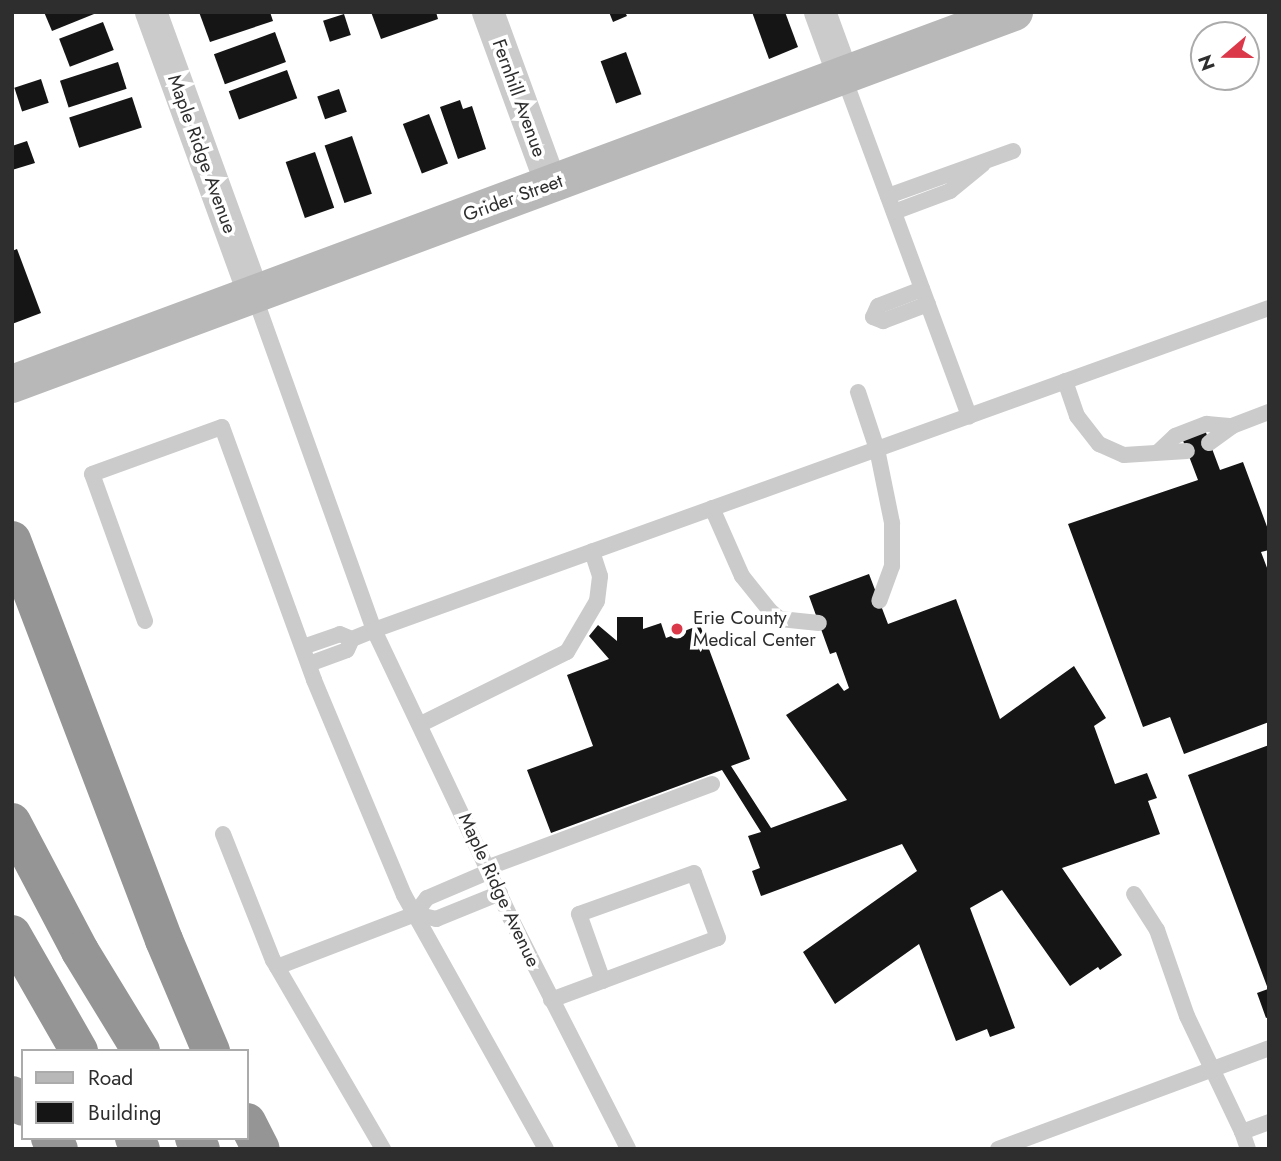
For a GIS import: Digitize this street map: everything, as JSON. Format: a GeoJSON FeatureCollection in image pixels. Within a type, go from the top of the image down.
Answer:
{"type":"FeatureCollection","features":[{"type":"Feature","properties":{"kind":"highway"},"geometry":{"type":"LineString","coordinates":[[12,540],[149,904],[210,1049]]}},
{"type":"Feature","properties":{"kind":"highway"},"geometry":{"type":"LineString","coordinates":[[12,822],[80,951],[140,1049]]}},
{"type":"Feature","properties":{"kind":"highway"},"geometry":{"type":"LineString","coordinates":[[12,934],[78,1049]]}},
{"type":"Feature","properties":{"kind":"highway"},"geometry":{"type":"LineString","coordinates":[[248,1124],[261,1149]]}},
{"type":"Feature","properties":{"kind":"street","name":"Maple Ridge Avenue"},"geometry":{"type":"LineString","coordinates":[[151,12],[254,295]]}},
{"type":"Feature","properties":{"kind":"street","name":"Fernhill Avenue"},"geometry":{"type":"LineString","coordinates":[[488,12],[551,184]]}},
{"type":"Feature","properties":{"kind":"street"},"geometry":{"type":"LineString","coordinates":[[820,12],[843,75]]}},
{"type":"Feature","properties":{"kind":"street","name":"Grider Street"},"geometry":{"type":"LineString","coordinates":[[12,384],[1014,12]]}},
{"type":"Feature","properties":{"kind":"lane"},"geometry":{"type":"LineString","coordinates":[[843,75],[969,416]]}},
{"type":"Feature","properties":{"kind":"lane"},"geometry":{"type":"LineString","coordinates":[[891,204],[950,191],[987,160],[1013,151]]}},
{"type":"Feature","properties":{"kind":"lane","name":"Maple Ridge Avenue"},"geometry":{"type":"LineString","coordinates":[[254,295],[374,630],[551,1000],[628,1149]]}},
{"type":"Feature","properties":{"kind":"lane"},"geometry":{"type":"LineString","coordinates":[[873,317],[883,321],[925,297]]}},
{"type":"Feature","properties":{"kind":"lane"},"geometry":{"type":"LineString","coordinates":[[309,664],[347,649],[352,639],[374,630],[1269,308]]}},
{"type":"Feature","properties":{"kind":"lane"},"geometry":{"type":"LineString","coordinates":[[1065,381],[1077,416],[1099,444],[1124,455],[1187,451]]}},
{"type":"Feature","properties":{"kind":"lane"},"geometry":{"type":"LineString","coordinates":[[858,392],[877,449],[894,545],[887,586],[879,601]]}},
{"type":"Feature","properties":{"kind":"lane"},"geometry":{"type":"LineString","coordinates":[[1209,443],[1232,426],[1269,412]]}},
{"type":"Feature","properties":{"kind":"lane"},"geometry":{"type":"LineString","coordinates":[[1158,452],[1175,436],[1207,424],[1232,426]]}},
{"type":"Feature","properties":{"kind":"lane"},"geometry":{"type":"LineString","coordinates":[[145,621],[92,474],[222,427],[309,664],[415,914],[545,1149]]}},
{"type":"Feature","properties":{"kind":"lane"},"geometry":{"type":"LineString","coordinates":[[712,508],[742,576],[769,611],[780,619],[819,623]]}},
{"type":"Feature","properties":{"kind":"lane"},"geometry":{"type":"LineString","coordinates":[[421,724],[567,652],[597,601],[600,576],[592,551]]}},
{"type":"Feature","properties":{"kind":"lane"},"geometry":{"type":"LineString","coordinates":[[303,647],[340,634],[352,639]]}},
{"type":"Feature","properties":{"kind":"lane"},"geometry":{"type":"LineString","coordinates":[[277,967],[415,914],[427,898],[490,869],[712,784]]}},
{"type":"Feature","properties":{"kind":"lane"},"geometry":{"type":"LineString","coordinates":[[223,834],[277,967],[383,1149]]}},
{"type":"Feature","properties":{"kind":"lane"},"geometry":{"type":"LineString","coordinates":[[551,1000],[603,981],[718,938],[694,873],[579,915],[603,981]]}},
{"type":"Feature","properties":{"kind":"lane"},"geometry":{"type":"LineString","coordinates":[[415,914],[436,919],[500,893]]}},
{"type":"Feature","properties":{"kind":"lane"},"geometry":{"type":"LineString","coordinates":[[1134,894],[1157,930],[1210,1070],[1248,1149]]}},
{"type":"Feature","properties":{"kind":"lane"},"geometry":{"type":"LineString","coordinates":[[998,1149],[1269,1048]]}},
{"type":"Feature","properties":{"kind":"lane"},"geometry":{"type":"LineString","coordinates":[[1242,1132],[1269,1122]]}},
{"type":"Feature","properties":{"kind":"building"},"geometry":{"type":"Polygon","coordinates":[[[44,12],[99,12],[52,31],[44,12]]]}},
{"type":"Feature","properties":{"kind":"building"},"geometry":{"type":"Polygon","coordinates":[[[199,12],[270,12],[273,21],[210,42],[199,12]]]}},
{"type":"Feature","properties":{"kind":"building"},"geometry":{"type":"Polygon","coordinates":[[[371,12],[436,12],[438,19],[381,39],[371,12]]]}},
{"type":"Feature","properties":{"kind":"building"},"geometry":{"type":"Polygon","coordinates":[[[609,12],[625,12],[627,16],[613,22],[609,12]]]}},
{"type":"Feature","properties":{"kind":"building"},"geometry":{"type":"Polygon","coordinates":[[[752,12],[785,12],[798,47],[769,59],[752,12]]]}},
{"type":"Feature","properties":{"kind":"building"},"geometry":{"type":"Polygon","coordinates":[[[344,14],[351,35],[330,42],[323,21],[344,14]]]}},
{"type":"Feature","properties":{"kind":"building"},"geometry":{"type":"Polygon","coordinates":[[[103,22],[114,50],[70,67],[59,39],[103,22]]]}},
{"type":"Feature","properties":{"kind":"building"},"geometry":{"type":"Polygon","coordinates":[[[275,32],[286,62],[225,84],[214,54],[275,32]]]}},
{"type":"Feature","properties":{"kind":"building"},"geometry":{"type":"Polygon","coordinates":[[[626,52],[641,94],[616,104],[601,61],[626,52]]]}},
{"type":"Feature","properties":{"kind":"building"},"geometry":{"type":"Polygon","coordinates":[[[118,62],[127,89],[69,107],[60,81],[118,62]]]}},
{"type":"Feature","properties":{"kind":"building"},"geometry":{"type":"Polygon","coordinates":[[[287,70],[297,98],[239,119],[229,91],[287,70]]]}},
{"type":"Feature","properties":{"kind":"building"},"geometry":{"type":"Polygon","coordinates":[[[41,79],[49,103],[22,111],[14,88],[41,79]]]}},
{"type":"Feature","properties":{"kind":"building"},"geometry":{"type":"Polygon","coordinates":[[[339,89],[347,112],[325,119],[317,96],[339,89]]]}},
{"type":"Feature","properties":{"kind":"building"},"geometry":{"type":"Polygon","coordinates":[[[132,97],[142,127],[79,148],[69,117],[132,97]]]}},
{"type":"Feature","properties":{"kind":"building"},"geometry":{"type":"Polygon","coordinates":[[[460,100],[463,109],[472,106],[486,149],[458,159],[440,107],[460,100]]]}},
{"type":"Feature","properties":{"kind":"building"},"geometry":{"type":"Polygon","coordinates":[[[429,114],[448,163],[422,174],[403,124],[429,114]]]}},
{"type":"Feature","properties":{"kind":"building"},"geometry":{"type":"Polygon","coordinates":[[[352,136],[372,194],[344,203],[325,145],[352,136]]]}},
{"type":"Feature","properties":{"kind":"building"},"geometry":{"type":"Polygon","coordinates":[[[27,141],[35,163],[12,170],[12,146],[27,141]]]}},
{"type":"Feature","properties":{"kind":"building"},"geometry":{"type":"Polygon","coordinates":[[[315,152],[334,208],[305,218],[286,162],[315,152]]]}},
{"type":"Feature","properties":{"kind":"building"},"geometry":{"type":"Polygon","coordinates":[[[17,249],[41,313],[12,324],[12,251],[17,249]]]}},
{"type":"Feature","properties":{"kind":"building"},"geometry":{"type":"Polygon","coordinates":[[[1205,430],[1220,470],[1243,462],[1269,532],[1269,550],[1261,552],[1269,573],[1269,722],[1184,754],[1170,717],[1143,727],[1068,524],[1198,480],[1182,438],[1205,430]]]}},
{"type":"Feature","properties":{"kind":"building"},"geometry":{"type":"Polygon","coordinates":[[[869,574],[888,624],[956,599],[1000,719],[1074,666],[1106,718],[1094,726],[1115,784],[1147,773],[1157,798],[1148,801],[1160,834],[1062,868],[1122,955],[1100,970],[1098,967],[1070,986],[1002,890],[970,908],[1015,1028],[990,1037],[987,1029],[956,1041],[919,944],[835,1004],[803,952],[917,871],[902,844],[761,896],[752,871],[760,868],[748,836],[761,832],[722,770],[551,833],[527,770],[593,746],[567,675],[609,659],[589,636],[598,625],[617,641],[617,617],[643,617],[643,629],[661,623],[666,638],[700,625],[750,759],[731,766],[771,828],[847,800],[786,715],[838,683],[844,691],[849,688],[836,652],[830,654],[809,596],[869,574]]]}},
{"type":"Feature","properties":{"kind":"building"},"geometry":{"type":"Polygon","coordinates":[[[1269,745],[1269,1017],[1266,1018],[1257,993],[1268,989],[1188,775],[1269,745]]]}},
{"type":"Feature","properties":{"kind":"place","name":"Erie County Medical Center"},"geometry":{"type":"Point","coordinates":[677,629]}}]}
